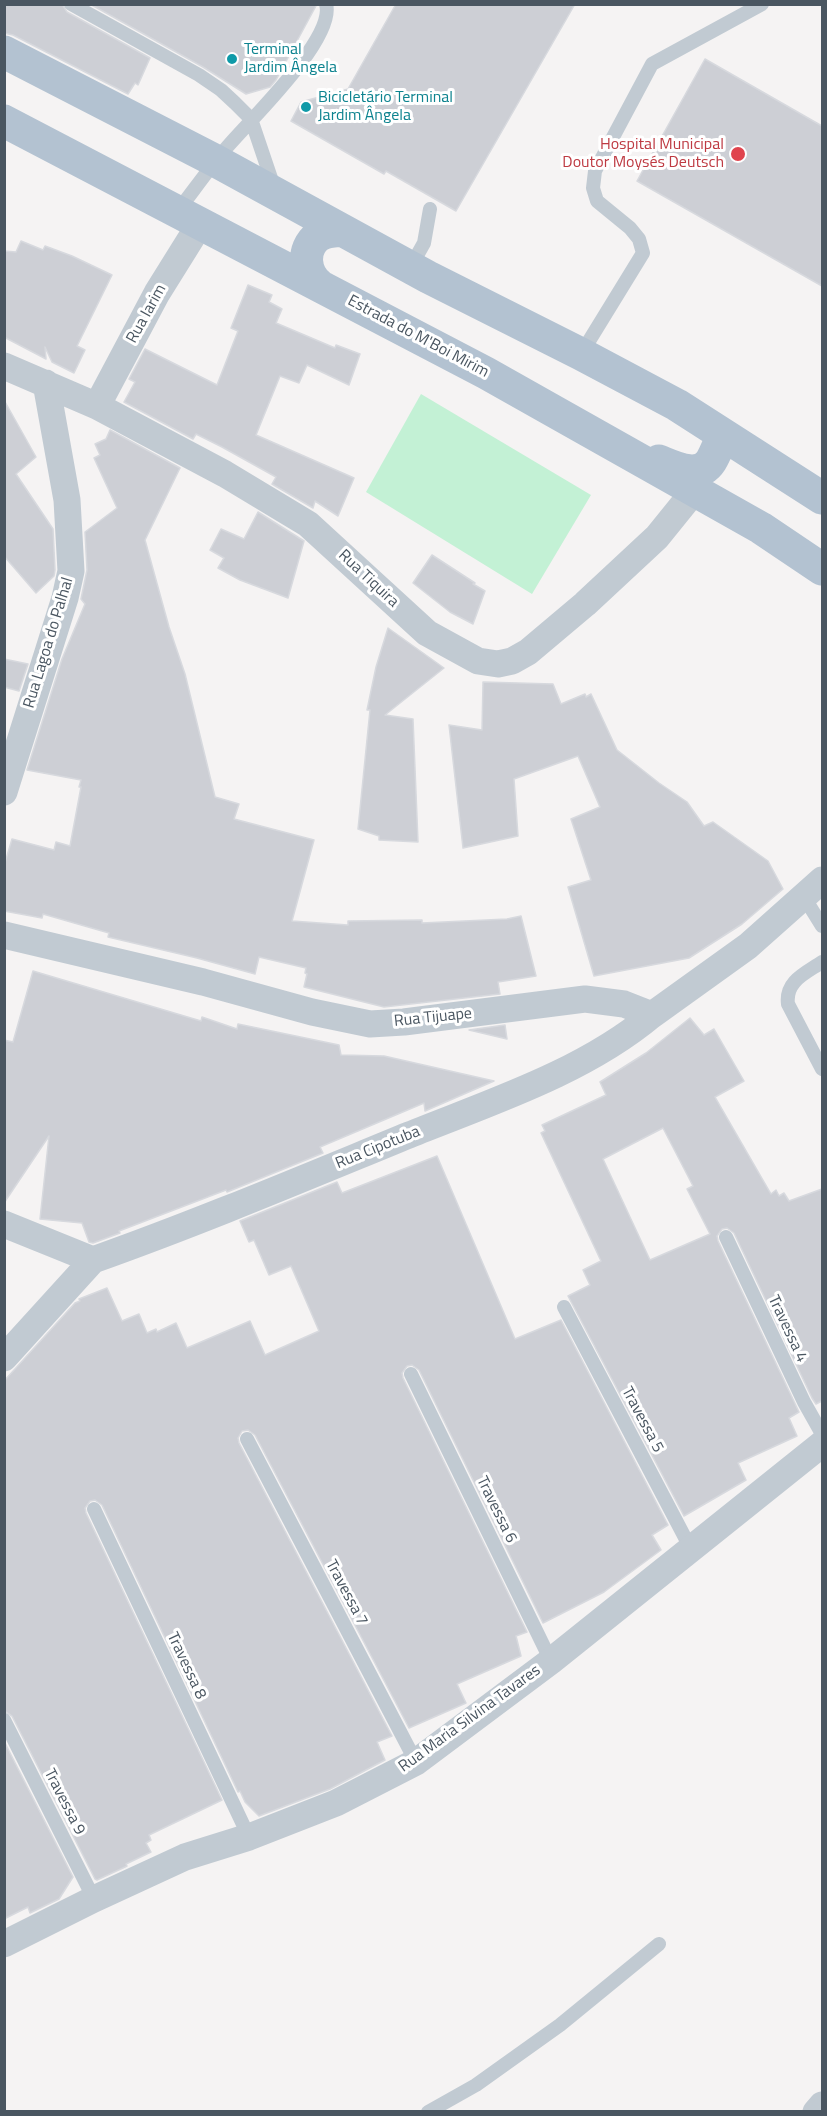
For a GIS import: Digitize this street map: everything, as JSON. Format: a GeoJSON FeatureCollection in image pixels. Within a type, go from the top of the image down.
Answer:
{"type":"FeatureCollection","features":[{"type":"Feature","properties":{"kind":"main road"},"geometry":{"type":"LineString","coordinates":[[4,52],[216,161],[410,268],[677,405],[822,498]]}},
{"type":"Feature","properties":{"kind":"main road","name":"Estrada do M'Boi Mirim"},"geometry":{"type":"LineString","coordinates":[[4,121],[486,373],[762,528],[822,569]]}},
{"type":"Feature","properties":{"kind":"main road"},"geometry":{"type":"LineString","coordinates":[[320,286],[309,273],[306,255],[311,244],[319,235],[342,230]]}},
{"type":"Feature","properties":{"kind":"main road"},"geometry":{"type":"LineString","coordinates":[[622,450],[654,459],[681,471],[690,471],[706,466],[723,435]]}},
{"type":"Feature","properties":{"kind":"street","name":"Rua Iarim"},"geometry":{"type":"LineString","coordinates":[[97,406],[157,293],[189,218]]}},
{"type":"Feature","properties":{"kind":"street","name":"Rua Tiquira"},"geometry":{"type":"LineString","coordinates":[[4,366],[97,406],[225,474],[308,524],[427,633],[478,661],[498,664],[512,661],[528,652],[585,604],[657,537],[695,490]]}},
{"type":"Feature","properties":{"kind":"street","name":"Rua Lagoa do Palhal"},"geometry":{"type":"LineString","coordinates":[[4,792],[65,598],[71,571],[67,500],[46,383]]}},
{"type":"Feature","properties":{"kind":"street"},"geometry":{"type":"LineString","coordinates":[[652,1015],[748,946],[813,888]]}},
{"type":"Feature","properties":{"kind":"street","name":"Rua Tijuape"},"geometry":{"type":"LineString","coordinates":[[4,935],[203,982],[312,1012],[370,1024],[404,1022],[585,999],[624,1004],[652,1015]]}},
{"type":"Feature","properties":{"kind":"street","name":"Rua Cipotuba"},"geometry":{"type":"LineString","coordinates":[[4,1358],[93,1260],[203,1219],[516,1092],[602,1052],[652,1015]]}},
{"type":"Feature","properties":{"kind":"street"},"geometry":{"type":"LineString","coordinates":[[4,1224],[93,1260]]}},
{"type":"Feature","properties":{"kind":"street","name":"Rua Maria Silvina Tavares"},"geometry":{"type":"LineString","coordinates":[[4,1944],[185,1857],[336,1803],[416,1762],[551,1661],[822,1444]]}},
{"type":"Feature","properties":{"kind":"street"},"geometry":{"type":"LineString","coordinates":[[816,2112],[822,2105]]}},
{"type":"Feature","properties":{"kind":"lane"},"geometry":{"type":"LineString","coordinates":[[72,4],[199,75],[221,90],[251,119],[277,196]]}},
{"type":"Feature","properties":{"kind":"lane"},"geometry":{"type":"LineString","coordinates":[[189,218],[216,161],[251,119],[290,79],[321,32],[328,12],[326,4]]}},
{"type":"Feature","properties":{"kind":"lane"},"geometry":{"type":"LineString","coordinates":[[581,354],[643,253],[639,239],[630,228],[597,201],[593,188],[595,171],[652,64],[762,4]]}},
{"type":"Feature","properties":{"kind":"lane"},"geometry":{"type":"LineString","coordinates":[[410,268],[424,243],[430,209]]}},
{"type":"Feature","properties":{"kind":"lane"},"geometry":{"type":"LineString","coordinates":[[813,888],[822,926]]}},
{"type":"Feature","properties":{"kind":"lane"},"geometry":{"type":"LineString","coordinates":[[822,962],[791,983],[787,996],[788,1004],[822,1069]]}},
{"type":"Feature","properties":{"kind":"lane","name":"Travessa 4"},"geometry":{"type":"LineString","coordinates":[[726,1237],[804,1402],[822,1434]]}},
{"type":"Feature","properties":{"kind":"lane","name":"Travessa 5"},"geometry":{"type":"LineString","coordinates":[[564,1307],[691,1549]]}},
{"type":"Feature","properties":{"kind":"lane","name":"Travessa 6"},"geometry":{"type":"LineString","coordinates":[[411,1374],[551,1661]]}},
{"type":"Feature","properties":{"kind":"lane","name":"Travessa 7"},"geometry":{"type":"LineString","coordinates":[[247,1439],[416,1762]]}},
{"type":"Feature","properties":{"kind":"lane","name":"Travessa 8"},"geometry":{"type":"LineString","coordinates":[[94,1509],[249,1836]]}},
{"type":"Feature","properties":{"kind":"lane","name":"Travessa 9"},"geometry":{"type":"LineString","coordinates":[[4,1720],[94,1899]]}},
{"type":"Feature","properties":{"kind":"lane"},"geometry":{"type":"LineString","coordinates":[[428,2112],[476,2085],[560,2025],[659,1944]]}},
{"type":"Feature","properties":{"kind":"green space"},"geometry":{"type":"Polygon","coordinates":[[[421,394],[591,495],[532,594],[366,492],[421,394]]]}},
{"type":"Feature","properties":{"kind":"building"},"geometry":{"type":"Polygon","coordinates":[[[4,4],[62,4],[67,12],[150,58],[138,85],[135,83],[128,94],[13,35],[4,33],[4,4]]]}},
{"type":"Feature","properties":{"kind":"building","name":"Terminal Jardim Ângela"},"geometry":{"type":"Polygon","coordinates":[[[90,4],[317,4],[276,80],[270,87],[246,94],[203,67],[90,4]]]}},
{"type":"Feature","properties":{"kind":"building"},"geometry":{"type":"Polygon","coordinates":[[[396,4],[575,4],[456,211],[386,171],[384,174],[291,121],[301,102],[348,89],[396,4]]]}},
{"type":"Feature","properties":{"kind":"building","name":"Hospital Municipal Doutor Moysés Deutsch"},"geometry":{"type":"Polygon","coordinates":[[[705,59],[822,126],[822,286],[637,181],[705,59]]]}},
{"type":"Feature","properties":{"kind":"building"},"geometry":{"type":"Polygon","coordinates":[[[21,241],[43,250],[45,246],[72,256],[112,275],[77,346],[85,350],[74,373],[52,362],[45,347],[46,359],[4,337],[4,251],[16,252],[21,241]]]}},
{"type":"Feature","properties":{"kind":"building"},"geometry":{"type":"Polygon","coordinates":[[[248,285],[272,295],[269,302],[282,309],[276,323],[335,348],[336,345],[360,354],[349,385],[307,365],[299,383],[280,376],[256,435],[354,478],[338,516],[315,501],[313,508],[272,484],[276,477],[222,447],[196,434],[193,439],[124,402],[135,382],[129,379],[145,349],[217,385],[238,331],[231,328],[248,285]]]}},
{"type":"Feature","properties":{"kind":"building"},"geometry":{"type":"Polygon","coordinates":[[[4,400],[36,457],[16,474],[53,529],[54,576],[36,593],[4,556],[4,400]]]}},
{"type":"Feature","properties":{"kind":"building"},"geometry":{"type":"Polygon","coordinates":[[[110,430],[180,468],[145,540],[169,627],[185,674],[215,797],[239,804],[234,819],[314,840],[292,921],[348,925],[348,921],[422,920],[422,923],[507,919],[521,916],[536,976],[498,982],[500,994],[384,1007],[304,987],[306,968],[259,957],[255,974],[108,937],[109,933],[43,914],[42,918],[4,911],[4,866],[12,839],[54,850],[56,842],[70,846],[81,780],[27,770],[62,659],[85,604],[81,599],[87,570],[85,532],[117,508],[94,458],[100,455],[95,444],[106,439],[110,430]]]}},
{"type":"Feature","properties":{"kind":"building"},"geometry":{"type":"Polygon","coordinates":[[[258,512],[304,541],[288,598],[240,580],[218,568],[224,558],[210,550],[221,529],[244,539],[258,512]]]}},
{"type":"Feature","properties":{"kind":"building"},"geometry":{"type":"Polygon","coordinates":[[[432,555],[485,591],[473,624],[450,612],[413,583],[432,555]]]}},
{"type":"Feature","properties":{"kind":"building"},"geometry":{"type":"Polygon","coordinates":[[[388,628],[444,668],[385,715],[413,719],[418,842],[379,840],[379,836],[358,829],[370,710],[367,710],[376,667],[388,628]]]}},
{"type":"Feature","properties":{"kind":"building"},"geometry":{"type":"Polygon","coordinates":[[[4,659],[28,664],[19,691],[4,687],[4,659]]]}},
{"type":"Feature","properties":{"kind":"building"},"geometry":{"type":"Polygon","coordinates":[[[483,682],[553,684],[561,704],[585,694],[586,697],[591,694],[617,750],[687,802],[704,826],[713,822],[768,861],[783,889],[742,924],[689,958],[594,976],[568,887],[591,880],[571,819],[600,807],[578,756],[514,779],[518,836],[463,848],[449,725],[482,730],[483,682]]]}},
{"type":"Feature","properties":{"kind":"building"},"geometry":{"type":"Polygon","coordinates":[[[33,971],[201,1021],[202,1017],[237,1029],[238,1024],[339,1045],[341,1055],[384,1056],[494,1081],[425,1111],[424,1103],[320,1147],[323,1153],[93,1243],[89,1242],[82,1223],[40,1219],[49,1136],[4,1203],[4,1040],[13,1042],[33,971]]]}},
{"type":"Feature","properties":{"kind":"building"},"geometry":{"type":"Polygon","coordinates":[[[690,1018],[704,1035],[714,1029],[744,1081],[715,1097],[771,1194],[776,1190],[779,1196],[784,1193],[789,1201],[822,1189],[822,1401],[816,1404],[812,1398],[734,1233],[727,1228],[722,1229],[717,1236],[718,1241],[799,1412],[789,1418],[797,1436],[738,1463],[746,1480],[684,1516],[568,1296],[590,1285],[583,1270],[601,1261],[541,1133],[545,1131],[542,1125],[606,1095],[600,1082],[646,1053],[690,1018]],[[663,1128],[603,1159],[650,1260],[710,1234],[687,1189],[693,1186],[663,1128]]]}},
{"type":"Feature","properties":{"kind":"building"},"geometry":{"type":"Polygon","coordinates":[[[505,1025],[507,1039],[469,1030],[505,1025]]]}},
{"type":"Feature","properties":{"kind":"building"},"geometry":{"type":"Polygon","coordinates":[[[437,1156],[515,1339],[561,1320],[668,1525],[652,1535],[661,1550],[604,1592],[543,1623],[419,1370],[412,1365],[407,1366],[402,1373],[403,1378],[527,1632],[516,1636],[521,1656],[457,1684],[466,1703],[409,1728],[255,1435],[248,1430],[242,1431],[238,1438],[239,1443],[392,1736],[377,1742],[385,1760],[330,1789],[259,1816],[245,1802],[240,1791],[238,1792],[102,1505],[95,1500],[90,1501],[85,1508],[86,1513],[222,1800],[149,1835],[151,1840],[146,1843],[151,1852],[97,1880],[12,1716],[4,1711],[4,1381],[75,1303],[80,1301],[79,1299],[107,1288],[122,1321],[139,1314],[147,1333],[156,1329],[157,1332],[176,1323],[187,1348],[250,1321],[265,1355],[319,1331],[291,1266],[269,1275],[254,1240],[249,1242],[240,1221],[337,1182],[342,1193],[437,1156]]]}},
{"type":"Feature","properties":{"kind":"building"},"geometry":{"type":"Polygon","coordinates":[[[4,1741],[73,1877],[59,1899],[30,1913],[28,1907],[4,1919],[4,1741]]]}},
{"type":"Feature","properties":{"kind":"place","name":"Terminal Jardim Ângela"},"geometry":{"type":"Point","coordinates":[232,59]}},
{"type":"Feature","properties":{"kind":"place","name":"Bicicletário Terminal Jardim Ângela"},"geometry":{"type":"Point","coordinates":[306,107]}},
{"type":"Feature","properties":{"kind":"place","name":"Hospital Municipal Doutor Moysés Deutsch"},"geometry":{"type":"Point","coordinates":[738,154]}}]}
